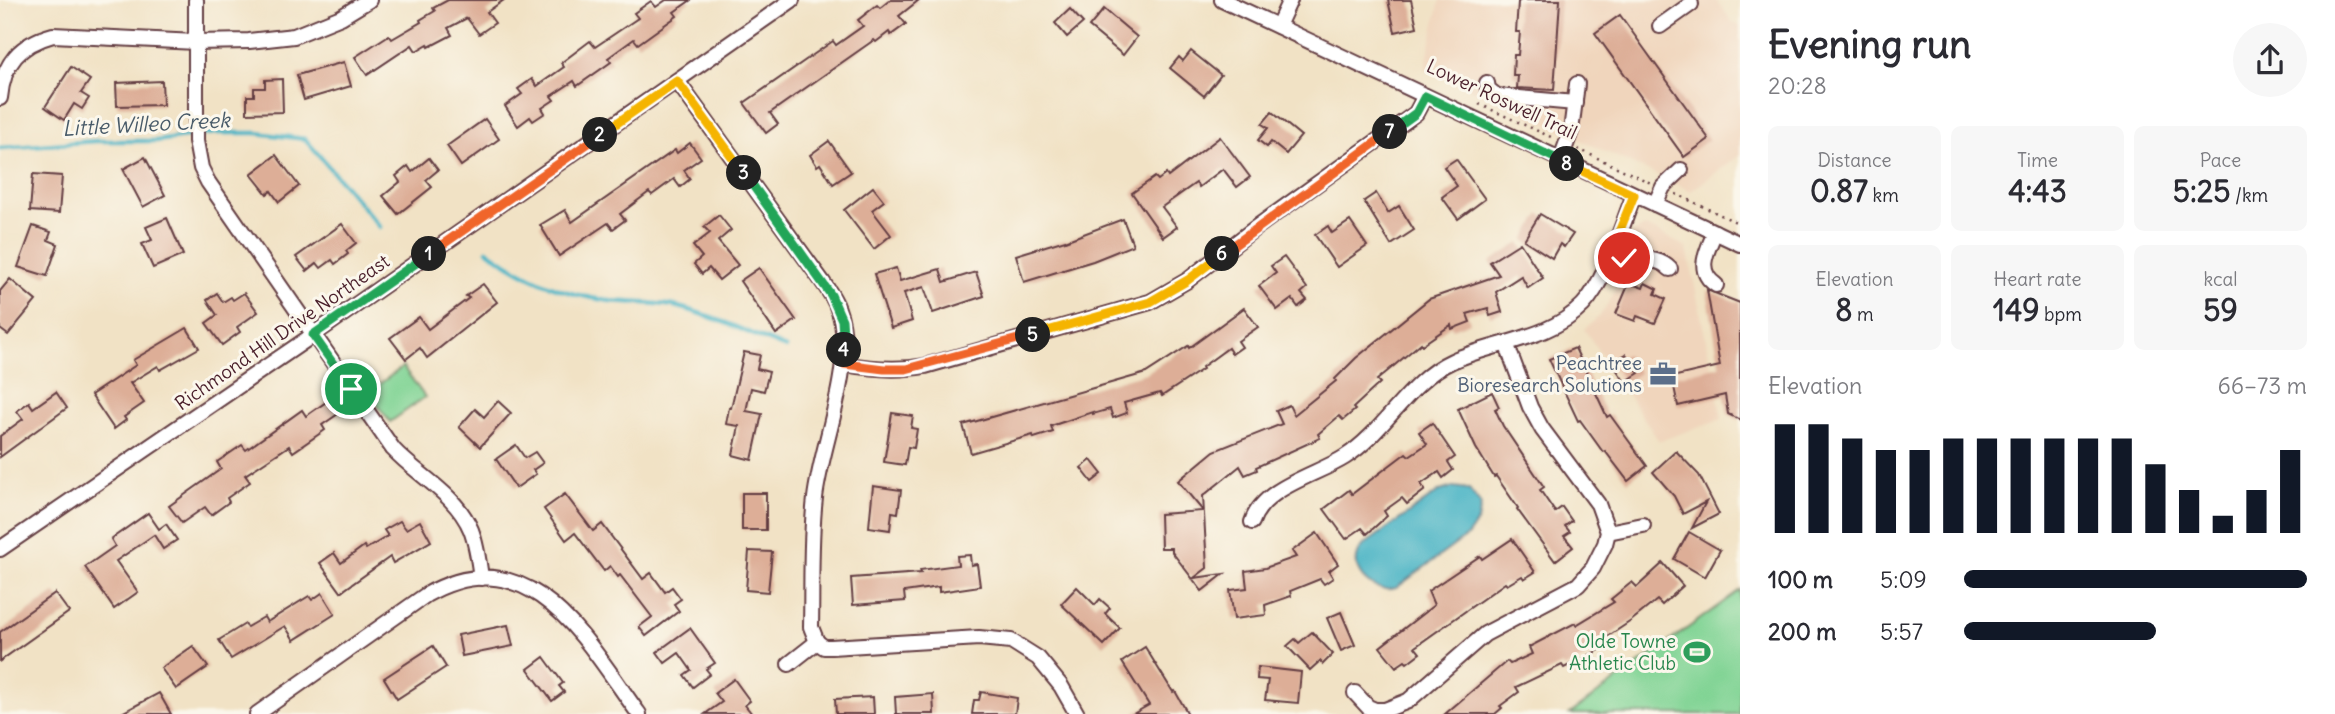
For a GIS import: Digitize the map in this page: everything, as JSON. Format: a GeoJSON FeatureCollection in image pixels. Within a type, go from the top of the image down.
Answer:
{"type":"FeatureCollection","features":[{"type":"Feature","properties":{"kind":"street"},"geometry":{"type":"LineString","coordinates":[[196,0],[196,127],[201,168],[217,196],[393,449],[440,490],[465,518],[477,547],[481,578]]}},
{"type":"Feature","properties":{"kind":"street"},"geometry":{"type":"LineString","coordinates":[[0,98],[4,73],[12,60],[30,44],[53,35],[196,42],[249,41],[294,36],[341,17],[369,0]]}},
{"type":"Feature","properties":{"kind":"street","name":"Richmond Hill Drive Northeast"},"geometry":{"type":"LineString","coordinates":[[0,549],[313,335],[792,0]]}},
{"type":"Feature","properties":{"kind":"street"},"geometry":{"type":"LineString","coordinates":[[1222,0],[1740,244]]}},
{"type":"Feature","properties":{"kind":"street"},"geometry":{"type":"LineString","coordinates":[[1278,26],[1290,0]]}},
{"type":"Feature","properties":{"kind":"street"},"geometry":{"type":"LineString","coordinates":[[1660,26],[1691,4]]}},
{"type":"Feature","properties":{"kind":"street"},"geometry":{"type":"LineString","coordinates":[[677,81],[831,295],[842,320],[844,364],[814,499],[812,635],[824,647],[979,638],[1011,641],[1038,658],[1077,714]]}},
{"type":"Feature","properties":{"kind":"street"},"geometry":{"type":"LineString","coordinates":[[1487,83],[1488,89],[1497,96],[1575,103]]}},
{"type":"Feature","properties":{"kind":"street"},"geometry":{"type":"LineString","coordinates":[[1560,160],[1567,144],[1577,84]]}},
{"type":"Feature","properties":{"kind":"street"},"geometry":{"type":"LineString","coordinates":[[844,364],[884,369],[925,366],[1150,302],[1188,280],[1254,229],[1416,113],[1425,96]]}},
{"type":"Feature","properties":{"kind":"street"},"geometry":{"type":"LineString","coordinates":[[1655,204],[1662,188],[1681,170]]}},
{"type":"Feature","properties":{"kind":"street"},"geometry":{"type":"LineString","coordinates":[[1252,522],[1260,506],[1273,494],[1345,457],[1360,446],[1432,373],[1450,362],[1557,324],[1572,315],[1597,287],[1634,195]]}},
{"type":"Feature","properties":{"kind":"street"},"geometry":{"type":"LineString","coordinates":[[1715,232],[1704,258],[1704,265],[1707,278],[1716,285]]}},
{"type":"Feature","properties":{"kind":"street"},"geometry":{"type":"LineString","coordinates":[[1611,252],[1624,258],[1652,259],[1670,268]]}},
{"type":"Feature","properties":{"kind":"street"},"geometry":{"type":"LineString","coordinates":[[1355,692],[1368,707],[1374,709],[1385,710],[1408,701],[1485,634],[1578,585],[1593,568],[1605,544],[1608,532],[1598,504],[1542,429],[1530,407],[1506,343]]}},
{"type":"Feature","properties":{"kind":"street"},"geometry":{"type":"LineString","coordinates":[[1608,532],[1643,525]]}},
{"type":"Feature","properties":{"kind":"street"},"geometry":{"type":"LineString","coordinates":[[267,711],[426,595],[442,586],[481,578],[520,583],[559,609],[574,625],[639,714]]}},
{"type":"Feature","properties":{"kind":"street"},"geometry":{"type":"LineString","coordinates":[[789,664],[817,642]]}},
{"type":"Feature","properties":{"kind":"path","name":"Lower Roswell Trail"},"geometry":{"type":"LineString","coordinates":[[1477,103],[1740,224]]}},
{"type":"Feature","properties":{"kind":"shaded area"},"geometry":{"type":"Polygon","coordinates":[[[1440,0],[1716,0],[1733,23],[1740,26],[1740,155],[1691,191],[1425,68],[1440,0]]]}},
{"type":"Feature","properties":{"kind":"shaded area","name":"Peachtree Bioresearch Solutions"},"geometry":{"type":"Polygon","coordinates":[[[1645,227],[1687,248],[1722,419],[1659,441],[1584,329],[1600,316],[1613,295],[1633,233],[1645,227]]]}},
{"type":"Feature","properties":{"kind":"green space"},"geometry":{"type":"Polygon","coordinates":[[[403,367],[425,397],[390,422],[368,392],[403,367]]]}},
{"type":"Feature","properties":{"kind":"green space","name":"Olde Towne Athletic Club"},"geometry":{"type":"Polygon","coordinates":[[[1740,590],[1740,714],[1570,714],[1740,590]]]}},
{"type":"Feature","properties":{"kind":"water"},"geometry":{"type":"Polygon","coordinates":[[[1453,487],[1469,489],[1481,505],[1478,520],[1468,535],[1396,588],[1378,588],[1369,583],[1358,570],[1358,553],[1364,545],[1440,491],[1453,487]]]}},
{"type":"Feature","properties":{"kind":"building"},"geometry":{"type":"Polygon","coordinates":[[[448,0],[504,0],[487,12],[495,23],[479,34],[467,18],[448,28],[452,35],[416,51],[412,45],[367,75],[355,57],[389,35],[392,39],[421,22],[420,20],[435,11],[433,8],[448,0]]]}},
{"type":"Feature","properties":{"kind":"building"},"geometry":{"type":"Polygon","coordinates":[[[666,0],[691,0],[674,12],[677,16],[638,44],[634,39],[608,58],[611,62],[577,86],[574,81],[551,96],[554,100],[542,108],[545,113],[533,121],[530,117],[518,126],[505,106],[522,94],[518,89],[532,79],[537,86],[564,67],[561,63],[590,41],[595,47],[638,18],[634,13],[651,1],[656,7],[666,0]]]}},
{"type":"Feature","properties":{"kind":"building"},"geometry":{"type":"Polygon","coordinates":[[[890,0],[919,0],[899,16],[906,24],[891,35],[889,32],[876,42],[874,40],[770,113],[778,124],[766,133],[744,103],[833,41],[836,45],[863,26],[858,20],[877,5],[880,8],[890,0]]]}},
{"type":"Feature","properties":{"kind":"building"},"geometry":{"type":"Polygon","coordinates":[[[1388,0],[1411,0],[1417,27],[1395,32],[1388,0]]]}},
{"type":"Feature","properties":{"kind":"building"},"geometry":{"type":"Polygon","coordinates":[[[1560,0],[1554,90],[1517,88],[1518,76],[1513,76],[1514,55],[1518,55],[1520,32],[1516,32],[1518,2],[1560,0]]]}},
{"type":"Feature","properties":{"kind":"building"},"geometry":{"type":"Polygon","coordinates":[[[1070,9],[1083,23],[1067,37],[1055,23],[1070,9]]]}},
{"type":"Feature","properties":{"kind":"building"},"geometry":{"type":"Polygon","coordinates":[[[1104,9],[1137,37],[1123,55],[1089,27],[1104,9]]]}},
{"type":"Feature","properties":{"kind":"building"},"geometry":{"type":"Polygon","coordinates":[[[1620,15],[1709,139],[1684,157],[1595,33],[1620,15]]]}},
{"type":"Feature","properties":{"kind":"building"},"geometry":{"type":"Polygon","coordinates":[[[1191,51],[1221,75],[1204,96],[1170,68],[1179,57],[1183,61],[1191,51]]]}},
{"type":"Feature","properties":{"kind":"building"},"geometry":{"type":"Polygon","coordinates":[[[344,62],[351,86],[304,100],[297,75],[344,62]]]}},
{"type":"Feature","properties":{"kind":"building"},"geometry":{"type":"Polygon","coordinates":[[[71,67],[90,80],[81,93],[89,98],[82,109],[74,104],[64,120],[45,107],[71,67]]]}},
{"type":"Feature","properties":{"kind":"building"},"geometry":{"type":"Polygon","coordinates":[[[282,79],[283,112],[247,113],[247,96],[254,96],[254,88],[265,88],[265,80],[282,79]]]}},
{"type":"Feature","properties":{"kind":"building"},"geometry":{"type":"Polygon","coordinates":[[[162,81],[163,105],[117,106],[116,83],[162,81]]]}},
{"type":"Feature","properties":{"kind":"building"},"geometry":{"type":"Polygon","coordinates":[[[1272,112],[1301,136],[1286,154],[1271,142],[1267,147],[1258,140],[1268,128],[1262,124],[1272,112]]]}},
{"type":"Feature","properties":{"kind":"building"},"geometry":{"type":"Polygon","coordinates":[[[485,119],[499,139],[461,166],[447,146],[485,119]]]}},
{"type":"Feature","properties":{"kind":"building"},"geometry":{"type":"Polygon","coordinates":[[[1220,137],[1250,177],[1237,187],[1223,169],[1199,187],[1196,183],[1162,207],[1177,227],[1163,237],[1132,193],[1155,177],[1158,180],[1166,174],[1168,177],[1220,137]]]}},
{"type":"Feature","properties":{"kind":"building"},"geometry":{"type":"Polygon","coordinates":[[[829,141],[851,172],[833,184],[820,164],[817,166],[810,155],[829,141]]]}},
{"type":"Feature","properties":{"kind":"building"},"geometry":{"type":"Polygon","coordinates":[[[690,143],[701,158],[684,170],[690,179],[680,187],[674,179],[652,195],[649,192],[620,214],[625,220],[613,229],[608,223],[559,256],[540,225],[565,210],[572,222],[675,150],[677,153],[690,143]]]}},
{"type":"Feature","properties":{"kind":"building"},"geometry":{"type":"Polygon","coordinates":[[[276,155],[299,186],[279,202],[271,191],[267,194],[251,174],[276,155]]]}},
{"type":"Feature","properties":{"kind":"building"},"geometry":{"type":"Polygon","coordinates":[[[145,157],[165,195],[143,207],[123,169],[145,157]]]}},
{"type":"Feature","properties":{"kind":"building"},"geometry":{"type":"Polygon","coordinates":[[[429,158],[438,170],[426,180],[432,187],[398,214],[383,196],[400,182],[396,176],[408,166],[412,172],[429,158]]]}},
{"type":"Feature","properties":{"kind":"building"},"geometry":{"type":"Polygon","coordinates":[[[1456,159],[1485,199],[1458,219],[1442,197],[1457,186],[1444,167],[1456,159]]]}},
{"type":"Feature","properties":{"kind":"building"},"geometry":{"type":"Polygon","coordinates":[[[33,174],[62,176],[59,213],[30,211],[33,174]]]}},
{"type":"Feature","properties":{"kind":"building"},"geometry":{"type":"Polygon","coordinates":[[[873,187],[884,201],[872,210],[891,235],[874,249],[844,210],[873,187]]]}},
{"type":"Feature","properties":{"kind":"building"},"geometry":{"type":"Polygon","coordinates":[[[1376,193],[1388,213],[1399,206],[1414,230],[1391,245],[1364,201],[1376,193]]]}},
{"type":"Feature","properties":{"kind":"building"},"geometry":{"type":"Polygon","coordinates":[[[1540,214],[1573,234],[1564,247],[1560,244],[1552,258],[1524,240],[1540,214]]]}},
{"type":"Feature","properties":{"kind":"building"},"geometry":{"type":"Polygon","coordinates":[[[719,215],[731,230],[718,241],[738,265],[719,280],[709,268],[702,274],[694,264],[702,257],[693,246],[710,233],[704,227],[719,215]]]}},
{"type":"Feature","properties":{"kind":"building"},"geometry":{"type":"Polygon","coordinates":[[[167,218],[183,255],[153,268],[142,244],[152,240],[146,227],[167,218]]]}},
{"type":"Feature","properties":{"kind":"building"},"geometry":{"type":"Polygon","coordinates":[[[1123,219],[1133,245],[1093,261],[1024,282],[1016,255],[1065,241],[1123,219]]]}},
{"type":"Feature","properties":{"kind":"building"},"geometry":{"type":"Polygon","coordinates":[[[1350,221],[1367,246],[1337,267],[1315,235],[1328,226],[1332,233],[1350,221]]]}},
{"type":"Feature","properties":{"kind":"building"},"geometry":{"type":"Polygon","coordinates":[[[342,224],[356,243],[346,251],[348,254],[335,264],[332,260],[321,268],[317,263],[307,271],[296,257],[342,224]]]}},
{"type":"Feature","properties":{"kind":"building"},"geometry":{"type":"Polygon","coordinates":[[[33,226],[51,232],[48,240],[58,244],[47,276],[18,267],[33,226]]]}},
{"type":"Feature","properties":{"kind":"building"},"geometry":{"type":"Polygon","coordinates":[[[1520,243],[1543,278],[1528,288],[1521,276],[1496,292],[1502,312],[1490,316],[1488,308],[1467,314],[1470,322],[1452,329],[1451,325],[1422,345],[1421,343],[1377,380],[1380,383],[1353,408],[1355,410],[1343,420],[1339,416],[1318,434],[1320,438],[1256,467],[1257,470],[1245,475],[1240,466],[1203,496],[1207,568],[1194,578],[1224,574],[1202,591],[1172,552],[1172,548],[1161,548],[1160,514],[1203,511],[1178,481],[1214,451],[1282,424],[1276,411],[1289,405],[1294,415],[1336,381],[1356,358],[1429,299],[1499,275],[1490,262],[1520,243]]]}},
{"type":"Feature","properties":{"kind":"building"},"geometry":{"type":"Polygon","coordinates":[[[1284,257],[1307,288],[1301,293],[1307,300],[1298,307],[1292,299],[1277,310],[1259,286],[1276,273],[1271,266],[1284,257]]]}},
{"type":"Feature","properties":{"kind":"building"},"geometry":{"type":"Polygon","coordinates":[[[759,268],[796,320],[776,334],[740,281],[759,268]]]}},
{"type":"Feature","properties":{"kind":"building"},"geometry":{"type":"Polygon","coordinates":[[[896,268],[900,281],[940,269],[944,282],[976,272],[984,296],[933,313],[924,287],[904,293],[912,321],[891,328],[874,274],[896,268]]]}},
{"type":"Feature","properties":{"kind":"building"},"geometry":{"type":"Polygon","coordinates":[[[10,279],[36,301],[8,335],[0,329],[0,291],[10,279]]]}},
{"type":"Feature","properties":{"kind":"building"},"geometry":{"type":"Polygon","coordinates":[[[1629,283],[1643,288],[1645,283],[1657,289],[1655,294],[1666,299],[1655,323],[1637,316],[1635,321],[1616,314],[1629,283]]]}},
{"type":"Feature","properties":{"kind":"building"},"geometry":{"type":"Polygon","coordinates":[[[483,284],[497,302],[427,358],[420,348],[406,359],[390,338],[419,317],[428,329],[483,284]]]}},
{"type":"Feature","properties":{"kind":"building"},"geometry":{"type":"Polygon","coordinates":[[[1707,290],[1740,303],[1740,420],[1728,414],[1725,395],[1678,406],[1672,377],[1720,366],[1707,290]]]}},
{"type":"Feature","properties":{"kind":"building"},"geometry":{"type":"Polygon","coordinates":[[[217,293],[223,302],[231,297],[233,300],[244,293],[258,312],[237,327],[240,332],[222,345],[206,323],[217,315],[207,300],[217,293]]]}},
{"type":"Feature","properties":{"kind":"building"},"geometry":{"type":"Polygon","coordinates":[[[1244,308],[1258,327],[1238,341],[1242,347],[1232,354],[1228,348],[1202,367],[1203,369],[1162,396],[1160,393],[1124,403],[1127,413],[1113,418],[1110,409],[1093,412],[1051,426],[1053,432],[971,453],[963,425],[1146,373],[1188,346],[1189,348],[1244,308]]]}},
{"type":"Feature","properties":{"kind":"building"},"geometry":{"type":"Polygon","coordinates":[[[187,328],[199,348],[160,370],[158,366],[130,383],[144,403],[124,417],[126,420],[114,429],[91,395],[136,365],[133,360],[187,328]]]}},
{"type":"Feature","properties":{"kind":"building"},"geometry":{"type":"Polygon","coordinates":[[[1575,348],[1607,417],[1610,415],[1647,466],[1628,481],[1580,420],[1578,421],[1549,359],[1575,348]]]}},
{"type":"Feature","properties":{"kind":"building"},"geometry":{"type":"Polygon","coordinates":[[[744,352],[760,355],[757,369],[769,372],[764,391],[751,388],[746,411],[762,414],[752,460],[733,455],[739,426],[726,424],[744,352]]]}},
{"type":"Feature","properties":{"kind":"building"},"geometry":{"type":"Polygon","coordinates":[[[1626,354],[1639,373],[1625,382],[1612,363],[1626,354]]]}},
{"type":"Feature","properties":{"kind":"building"},"geometry":{"type":"Polygon","coordinates":[[[56,392],[67,408],[0,457],[0,436],[23,419],[17,411],[29,402],[33,408],[56,392]]]}},
{"type":"Feature","properties":{"kind":"building"},"geometry":{"type":"Polygon","coordinates":[[[1492,392],[1499,407],[1495,409],[1503,426],[1544,487],[1540,490],[1555,512],[1562,507],[1572,521],[1565,526],[1570,532],[1564,536],[1573,547],[1555,561],[1496,476],[1494,477],[1476,448],[1458,409],[1492,392]]]}},
{"type":"Feature","properties":{"kind":"building"},"geometry":{"type":"Polygon","coordinates":[[[329,400],[338,414],[322,425],[325,430],[293,452],[289,446],[245,475],[250,482],[227,498],[229,502],[211,515],[205,507],[182,523],[169,506],[221,469],[217,462],[242,445],[246,450],[302,410],[306,416],[329,400]]]}},
{"type":"Feature","properties":{"kind":"building"},"geometry":{"type":"Polygon","coordinates":[[[498,401],[511,413],[480,447],[459,427],[475,409],[484,417],[498,401]]]}},
{"type":"Feature","properties":{"kind":"building"},"geometry":{"type":"Polygon","coordinates":[[[892,413],[913,416],[911,428],[917,429],[914,448],[908,447],[905,465],[884,462],[892,413]]]}},
{"type":"Feature","properties":{"kind":"building"},"geometry":{"type":"Polygon","coordinates":[[[1432,423],[1455,457],[1448,462],[1453,470],[1443,478],[1439,472],[1421,484],[1425,490],[1407,504],[1402,498],[1384,511],[1387,516],[1367,534],[1362,528],[1346,539],[1324,509],[1349,490],[1352,494],[1406,453],[1409,456],[1427,444],[1419,432],[1432,423]]]}},
{"type":"Feature","properties":{"kind":"building"},"geometry":{"type":"Polygon","coordinates":[[[516,445],[525,458],[535,452],[543,463],[533,470],[536,474],[516,488],[496,459],[516,445]]]}},
{"type":"Feature","properties":{"kind":"building"},"geometry":{"type":"Polygon","coordinates":[[[1676,451],[1699,475],[1719,514],[1692,528],[1706,502],[1683,514],[1674,496],[1653,472],[1676,451]]]}},
{"type":"Feature","properties":{"kind":"building"},"geometry":{"type":"Polygon","coordinates":[[[1091,460],[1102,474],[1092,482],[1081,468],[1091,460]]]}},
{"type":"Feature","properties":{"kind":"building"},"geometry":{"type":"Polygon","coordinates":[[[873,486],[901,490],[898,513],[892,512],[890,530],[869,527],[873,486]]]}},
{"type":"Feature","properties":{"kind":"building"},"geometry":{"type":"Polygon","coordinates":[[[742,493],[766,493],[766,530],[742,530],[742,493]]]}},
{"type":"Feature","properties":{"kind":"building"},"geometry":{"type":"Polygon","coordinates":[[[565,494],[593,531],[602,524],[643,579],[651,573],[665,592],[672,587],[681,599],[674,604],[679,611],[646,636],[639,627],[652,617],[620,575],[618,577],[610,566],[604,571],[575,533],[566,540],[544,509],[565,494]]]}},
{"type":"Feature","properties":{"kind":"building"},"geometry":{"type":"Polygon","coordinates":[[[148,513],[159,529],[166,524],[177,540],[163,549],[154,535],[116,561],[138,592],[114,609],[85,567],[115,546],[111,539],[148,513]]]}},
{"type":"Feature","properties":{"kind":"building"},"geometry":{"type":"Polygon","coordinates":[[[400,521],[406,529],[420,521],[431,541],[393,563],[390,557],[341,592],[320,563],[334,553],[341,563],[364,546],[366,549],[388,536],[384,530],[400,521]]]}},
{"type":"Feature","properties":{"kind":"building"},"geometry":{"type":"Polygon","coordinates":[[[1689,532],[1720,550],[1705,577],[1674,559],[1689,532]]]}},
{"type":"Feature","properties":{"kind":"building"},"geometry":{"type":"Polygon","coordinates":[[[1317,533],[1338,564],[1329,571],[1333,578],[1324,584],[1320,579],[1290,591],[1291,596],[1265,605],[1266,615],[1234,619],[1230,590],[1247,588],[1245,571],[1265,568],[1296,557],[1292,551],[1317,533]]]}},
{"type":"Feature","properties":{"kind":"building"},"geometry":{"type":"Polygon","coordinates":[[[1512,539],[1535,572],[1524,579],[1522,576],[1507,585],[1505,583],[1415,647],[1420,653],[1396,667],[1380,647],[1434,605],[1428,591],[1480,556],[1482,559],[1512,539]]]}},
{"type":"Feature","properties":{"kind":"building"},"geometry":{"type":"Polygon","coordinates":[[[749,551],[772,552],[768,592],[746,590],[749,551]]]}},
{"type":"Feature","properties":{"kind":"building"},"geometry":{"type":"Polygon","coordinates":[[[970,555],[971,565],[977,564],[980,586],[939,592],[939,587],[904,592],[905,601],[853,605],[851,578],[921,573],[920,570],[958,565],[957,556],[970,555]]]}},
{"type":"Feature","properties":{"kind":"building"},"geometry":{"type":"Polygon","coordinates":[[[1663,563],[1683,586],[1662,605],[1657,600],[1607,637],[1611,644],[1564,668],[1562,665],[1516,687],[1519,692],[1500,706],[1502,708],[1495,714],[1445,714],[1507,661],[1510,664],[1532,654],[1529,647],[1575,623],[1576,625],[1614,602],[1611,599],[1632,582],[1637,587],[1663,563]]]}},
{"type":"Feature","properties":{"kind":"building"},"geometry":{"type":"Polygon","coordinates":[[[1077,587],[1095,605],[1100,599],[1110,608],[1105,614],[1120,628],[1104,645],[1061,604],[1077,587]]]}},
{"type":"Feature","properties":{"kind":"building"},"geometry":{"type":"Polygon","coordinates":[[[55,593],[69,612],[0,661],[0,632],[55,593]]]}},
{"type":"Feature","properties":{"kind":"building"},"geometry":{"type":"Polygon","coordinates":[[[322,593],[335,614],[294,640],[285,626],[231,659],[219,640],[245,624],[247,627],[264,617],[267,622],[309,596],[312,600],[322,593]]]}},
{"type":"Feature","properties":{"kind":"building"},"geometry":{"type":"Polygon","coordinates":[[[1341,612],[1355,645],[1341,651],[1327,618],[1341,612]]]}},
{"type":"Feature","properties":{"kind":"building"},"geometry":{"type":"Polygon","coordinates":[[[508,625],[513,646],[462,656],[458,635],[508,625]]]}},
{"type":"Feature","properties":{"kind":"building"},"geometry":{"type":"Polygon","coordinates":[[[690,628],[715,663],[706,669],[710,674],[693,687],[684,675],[691,670],[679,653],[665,663],[657,652],[690,628]]]}},
{"type":"Feature","properties":{"kind":"building"},"geometry":{"type":"Polygon","coordinates":[[[1312,632],[1333,654],[1323,664],[1320,661],[1310,670],[1287,646],[1295,639],[1299,643],[1312,632]]]}},
{"type":"Feature","properties":{"kind":"building"},"geometry":{"type":"Polygon","coordinates":[[[193,646],[208,667],[176,689],[161,668],[193,646]]]}},
{"type":"Feature","properties":{"kind":"building"},"geometry":{"type":"Polygon","coordinates":[[[433,646],[446,667],[397,699],[384,678],[433,646]]]}},
{"type":"Feature","properties":{"kind":"building"},"geometry":{"type":"Polygon","coordinates":[[[1145,647],[1188,714],[1133,714],[1149,705],[1122,662],[1145,647]]]}},
{"type":"Feature","properties":{"kind":"building"},"geometry":{"type":"Polygon","coordinates":[[[544,657],[563,683],[559,686],[564,692],[552,701],[528,669],[544,657]]]}},
{"type":"Feature","properties":{"kind":"building"},"geometry":{"type":"Polygon","coordinates":[[[1258,667],[1301,672],[1298,703],[1265,700],[1268,680],[1257,679],[1258,667]]]}},
{"type":"Feature","properties":{"kind":"building"},"geometry":{"type":"Polygon","coordinates":[[[734,679],[750,701],[745,705],[752,714],[705,714],[722,702],[715,693],[734,679]]]}},
{"type":"Feature","properties":{"kind":"building"},"geometry":{"type":"Polygon","coordinates":[[[981,692],[1017,698],[1015,714],[972,714],[974,700],[979,700],[981,692]]]}},
{"type":"Feature","properties":{"kind":"building"},"geometry":{"type":"Polygon","coordinates":[[[159,693],[171,714],[120,714],[159,693]]]}},
{"type":"Feature","properties":{"kind":"building"},"geometry":{"type":"Polygon","coordinates":[[[933,694],[934,714],[896,714],[895,697],[933,694]]]}},
{"type":"Feature","properties":{"kind":"building"},"geometry":{"type":"Polygon","coordinates":[[[873,697],[874,714],[836,714],[835,699],[873,697]]]}},
{"type":"Feature","properties":{"kind":"waterway","name":"Little Willeo Creek"},"geometry":{"type":"LineString","coordinates":[[0,148],[96,141],[156,141],[215,133],[257,133],[305,139],[380,227]]}},
{"type":"Feature","properties":{"kind":"waterway","name":"Little Willeo Creek"},"geometry":{"type":"LineString","coordinates":[[487,250],[530,277],[560,290],[610,301],[674,306],[786,348]]}},
{"type":"Feature","properties":{"kind":"place","name":"Peachtree Bioresearch Solutions"},"geometry":{"type":"Point","coordinates":[1663,374]}},
{"type":"Feature","properties":{"kind":"place","name":"Olde Towne Athletic Club"},"geometry":{"type":"Point","coordinates":[1697,652]}},
{"type":"Feature","properties":{"kind":"route"},"geometry":{"type":"LineString","coordinates":[[351,389],[313,335],[677,81],[831,295],[842,320],[844,364],[884,369],[925,366],[1150,302],[1188,280],[1254,229],[1416,113],[1425,96],[1634,195],[1611,252],[1624,258]]}}]}
